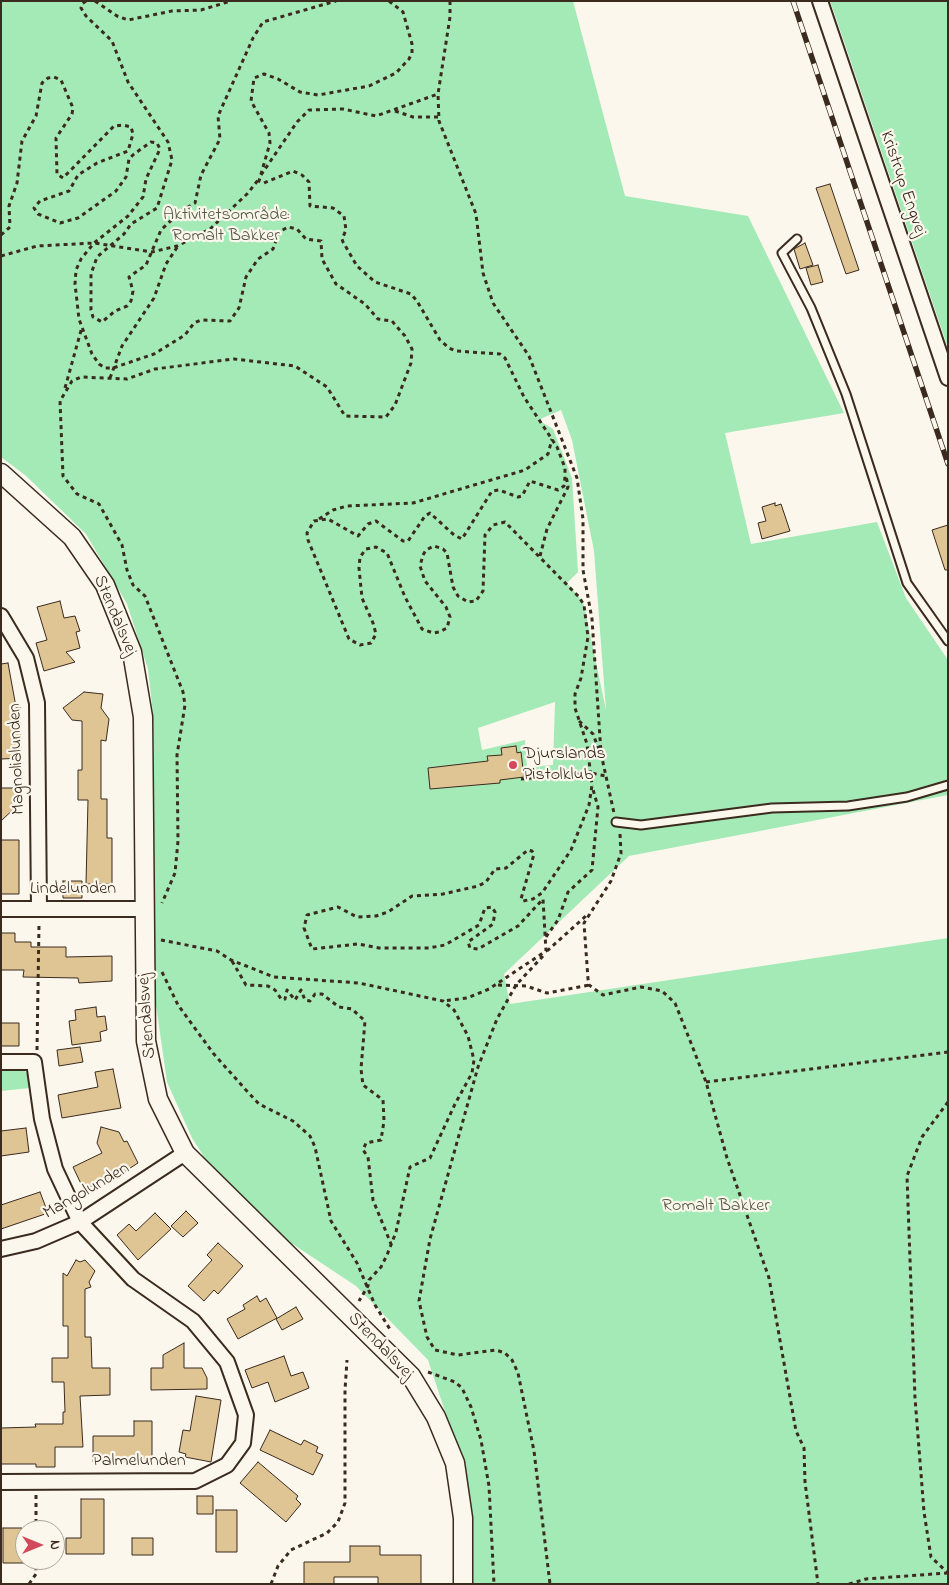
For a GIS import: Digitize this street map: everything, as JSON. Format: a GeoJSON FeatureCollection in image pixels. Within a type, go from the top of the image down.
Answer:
{"type":"FeatureCollection","features":[{"type":"Feature","properties":{"kind":"street","name":"Kristrup Engvej"},"geometry":{"type":"LineString","coordinates":[[820,1],[948,378]]}},
{"type":"Feature","properties":{"kind":"street","name":"Stendalsvej"},"geometry":{"type":"LineString","coordinates":[[1,473],[72,537],[104,585],[132,652],[142,717],[153,907],[146,1041],[158,1099],[186,1153],[411,1376],[436,1417],[455,1463],[463,1518],[464,1584]]}},
{"type":"Feature","properties":{"kind":"street","name":"Magnolialunden"},"geometry":{"type":"LineString","coordinates":[[1,616],[26,658],[37,703],[39,908]]}},
{"type":"Feature","properties":{"kind":"street","name":"Lindelunden"},"geometry":{"type":"LineString","coordinates":[[1,910],[153,907]]}},
{"type":"Feature","properties":{"kind":"street"},"geometry":{"type":"LineString","coordinates":[[1,1062],[34,1062]]}},
{"type":"Feature","properties":{"kind":"street","name":"Palmelunden"},"geometry":{"type":"LineString","coordinates":[[1,1482],[195,1481],[227,1465],[243,1443],[246,1415],[227,1362],[193,1321],[133,1278],[80,1222],[55,1169],[42,1119],[34,1062]]}},
{"type":"Feature","properties":{"kind":"street","name":"Mangolunden"},"geometry":{"type":"LineString","coordinates":[[1,1249],[36,1242],[80,1222],[186,1153]]}},
{"type":"Feature","properties":{"kind":"lane"},"geometry":{"type":"LineString","coordinates":[[797,239],[782,253],[811,308],[846,394],[907,583],[948,641]]}},
{"type":"Feature","properties":{"kind":"lane"},"geometry":{"type":"LineString","coordinates":[[616,822],[641,825],[772,808],[848,806],[907,797],[948,784]]}},
{"type":"Feature","properties":{"kind":"path"},"geometry":{"type":"LineString","coordinates":[[86,1],[82,4],[86,16],[112,41],[128,82],[168,142],[172,160],[157,208],[131,224],[124,234],[97,257],[93,265],[89,293],[93,317],[102,322],[115,311],[127,306],[131,301],[133,291],[129,277],[146,265],[161,230],[180,212],[195,203],[201,175],[220,139],[218,116],[253,38],[263,22],[336,1]]}},
{"type":"Feature","properties":{"kind":"path"},"geometry":{"type":"LineString","coordinates":[[95,1],[117,16],[128,20],[172,11],[201,10],[231,1]]}},
{"type":"Feature","properties":{"kind":"path"},"geometry":{"type":"LineString","coordinates":[[389,1],[403,12],[412,44],[412,53],[409,59],[396,73],[369,86],[318,95],[300,92],[278,79],[264,74],[254,78],[251,101],[268,133],[270,143],[259,181],[262,184],[293,171],[302,175],[309,182],[310,206],[334,208],[344,216],[346,230],[342,239],[357,266],[375,282],[410,294],[417,301],[440,340],[448,348],[456,351],[500,354],[505,358],[524,397],[552,438],[566,470],[568,487],[547,528],[540,556]]}},
{"type":"Feature","properties":{"kind":"path"},"geometry":{"type":"LineString","coordinates":[[450,1],[450,17],[438,94],[439,117],[476,214],[483,273],[492,303],[529,356],[577,478],[583,519],[582,570],[592,619],[602,758]]}},
{"type":"Feature","properties":{"kind":"path"},"geometry":{"type":"LineString","coordinates":[[1,235],[10,227],[9,206],[16,183],[22,141],[36,116],[42,84],[48,78],[54,77],[60,80],[73,108],[72,114],[56,138],[57,174],[63,178],[114,126],[123,125],[131,127],[133,134],[128,151],[97,164],[78,175],[69,191],[40,201],[34,208],[38,214],[60,223],[78,218],[116,191],[126,178],[129,159],[134,154],[151,142],[157,143],[160,149],[146,180],[143,197],[128,216],[94,244],[76,270],[76,301],[82,326],[92,354],[99,364],[105,368],[113,368],[169,347],[185,336],[194,323],[201,320],[230,321],[239,308],[246,276],[258,258],[273,249],[279,232],[288,227],[298,229],[306,239],[321,241],[322,260],[336,284],[365,304],[378,320],[392,321],[405,336],[412,349],[411,363],[395,405],[386,418],[345,416],[327,388],[305,371],[295,366],[234,359],[155,369],[127,379],[82,377],[72,381],[64,392]]}},
{"type":"Feature","properties":{"kind":"path"},"geometry":{"type":"LineString","coordinates":[[1,256],[37,246],[94,244],[152,252],[179,245],[210,229],[248,193],[297,122],[309,110],[343,109],[372,116],[395,111],[438,94]]}},
{"type":"Feature","properties":{"kind":"path"},"geometry":{"type":"LineString","coordinates":[[395,111],[413,117],[439,117]]}},
{"type":"Feature","properties":{"kind":"path"},"geometry":{"type":"LineString","coordinates":[[110,378],[122,346],[154,298],[166,264],[179,245]]}},
{"type":"Feature","properties":{"kind":"path"},"geometry":{"type":"LineString","coordinates":[[82,326],[60,401],[63,476],[77,494],[98,504],[122,545],[127,570],[134,585],[145,596],[183,692],[185,705],[177,755],[177,849],[175,873],[153,907]]}},
{"type":"Feature","properties":{"kind":"path"},"geometry":{"type":"LineString","coordinates":[[546,938],[558,920],[568,892],[592,870],[598,807],[592,785],[587,744],[574,708],[575,694],[581,678],[588,637],[584,605],[580,596],[511,525],[505,522],[493,525],[485,535],[484,591],[479,599],[468,602],[458,596],[453,587],[447,553],[438,546],[426,550],[420,566],[425,581],[446,606],[450,617],[447,628],[433,633],[422,629],[405,597],[387,553],[376,547],[366,549],[360,557],[361,591],[376,634],[372,643],[363,646],[350,639],[308,540],[310,525],[333,510],[347,506],[413,503],[525,470],[548,454],[552,438]]}},
{"type":"Feature","properties":{"kind":"path"},"geometry":{"type":"LineString","coordinates":[[318,519],[328,519],[358,536],[362,535],[368,524],[376,521],[405,542],[411,538],[425,516],[430,513],[454,535],[462,539],[492,491],[499,490],[518,497],[522,496],[530,482],[560,489],[564,486],[566,470],[570,460]]}},
{"type":"Feature","properties":{"kind":"path"},"geometry":{"type":"LineString","coordinates":[[578,720],[593,734],[602,758],[621,838],[621,853],[611,881],[584,923],[583,935],[589,985]]}},
{"type":"Feature","properties":{"kind":"path"},"geometry":{"type":"LineString","coordinates":[[521,779],[591,773],[606,776]]}},
{"type":"Feature","properties":{"kind":"path"},"geometry":{"type":"LineString","coordinates":[[546,951],[543,899],[518,926],[478,949],[470,948],[468,942],[492,924],[495,912],[492,907],[485,908],[479,925],[445,945],[437,947],[379,948],[358,944],[317,950],[312,949],[309,944],[304,928],[307,915],[328,908],[338,907],[357,917],[376,916],[388,912],[412,896],[443,894],[478,886],[486,882],[495,869],[506,868],[528,850],[534,854],[521,899],[523,901],[533,899],[542,893],[571,850],[589,805],[592,785]]}},
{"type":"Feature","properties":{"kind":"path"},"geometry":{"type":"LineString","coordinates":[[34,1062],[38,1044],[39,908]]}},
{"type":"Feature","properties":{"kind":"path"},"geometry":{"type":"LineString","coordinates":[[550,1584],[534,1451],[518,1372],[512,1360],[505,1353],[496,1350],[458,1354],[435,1350],[426,1337],[418,1301],[430,1240],[478,1068],[498,1019],[516,985],[546,951],[589,913]]}},
{"type":"Feature","properties":{"kind":"path"},"geometry":{"type":"LineString","coordinates":[[156,944],[156,937],[164,941],[216,951],[231,960],[274,977],[358,983],[443,1001],[467,998],[496,985],[546,951]]}},
{"type":"Feature","properties":{"kind":"path"},"geometry":{"type":"LineString","coordinates":[[231,960],[246,985],[268,986],[275,990],[282,1000],[285,999],[287,990],[295,1000],[301,990],[305,1000],[308,1001],[312,1000],[315,994],[322,994],[339,1007],[352,1009],[365,1021],[361,1068],[363,1085],[383,1100],[384,1121],[381,1140],[366,1143],[363,1150],[369,1160],[373,1200],[390,1237],[391,1245]]}},
{"type":"Feature","properties":{"kind":"path"},"geometry":{"type":"LineString","coordinates":[[160,967],[178,1004],[213,1053],[259,1104],[293,1121],[310,1136],[315,1147],[331,1221],[357,1262],[368,1286]]}},
{"type":"Feature","properties":{"kind":"path"},"geometry":{"type":"LineString","coordinates":[[496,985],[516,985],[547,993],[589,985],[603,995],[641,987],[662,991],[675,1003],[706,1082],[727,1158],[769,1278],[795,1423],[804,1448],[805,1482],[818,1584]]}},
{"type":"Feature","properties":{"kind":"path"},"geometry":{"type":"LineString","coordinates":[[359,1301],[368,1286],[369,1280],[381,1267],[391,1245],[410,1167],[430,1158],[455,1104],[472,1073],[474,1060],[468,1036],[454,1010],[443,1001]]}},
{"type":"Feature","properties":{"kind":"path"},"geometry":{"type":"LineString","coordinates":[[706,1082],[948,1052]]}},
{"type":"Feature","properties":{"kind":"path"},"geometry":{"type":"LineString","coordinates":[[948,1102],[922,1137],[908,1176],[915,1398],[924,1512],[931,1557],[948,1573]]}},
{"type":"Feature","properties":{"kind":"path"},"geometry":{"type":"LineString","coordinates":[[271,1584],[278,1566],[291,1550],[327,1533],[338,1522],[345,1503],[344,1390],[347,1360]]}},
{"type":"Feature","properties":{"kind":"path"},"geometry":{"type":"LineString","coordinates":[[36,1482],[36,1520]]}},
{"type":"Feature","properties":{"kind":"path"},"geometry":{"type":"LineString","coordinates":[[28,1584],[36,1574],[36,1570]]}},
{"type":"Feature","properties":{"kind":"path"},"geometry":{"type":"LineString","coordinates":[[849,1584],[866,1579],[948,1573]]}},
{"type":"Feature","properties":{"kind":"green space"},"geometry":{"type":"Polygon","coordinates":[[[1,1],[573,1],[625,196],[748,216],[844,413],[725,433],[751,544],[877,522],[906,598],[948,660],[948,795],[629,856],[504,974],[510,1004],[948,938],[948,1584],[473,1584],[467,1478],[428,1360],[356,1286],[285,1239],[208,1163],[192,1138],[167,1082],[155,998],[153,714],[148,669],[127,604],[86,534],[25,475],[1,457],[1,1]],[[561,410],[538,420],[553,429],[572,478],[578,572],[567,583],[584,605],[606,710],[594,551],[572,440],[561,410]],[[555,702],[478,728],[482,750],[525,740],[527,767],[553,765],[555,702]]]}},
{"type":"Feature","properties":{"kind":"green space"},"geometry":{"type":"Polygon","coordinates":[[[830,1],[948,1],[948,348],[835,15],[830,1]]]}},
{"type":"Feature","properties":{"kind":"green space"},"geometry":{"type":"Polygon","coordinates":[[[1,1067],[24,1070],[28,1075],[30,1088],[1,1091],[1,1067]]]}},
{"type":"Feature","properties":{"kind":"building"},"geometry":{"type":"Polygon","coordinates":[[[830,184],[859,270],[846,274],[816,188],[830,184]]]}},
{"type":"Feature","properties":{"kind":"building"},"geometry":{"type":"Polygon","coordinates":[[[805,243],[813,265],[800,269],[794,249],[805,243]]]}},
{"type":"Feature","properties":{"kind":"building"},"geometry":{"type":"Polygon","coordinates":[[[818,265],[823,282],[811,285],[806,268],[818,265]]]}},
{"type":"Feature","properties":{"kind":"building"},"geometry":{"type":"Polygon","coordinates":[[[775,503],[775,506],[781,504],[790,531],[762,539],[758,523],[766,521],[762,507],[775,503]]]}},
{"type":"Feature","properties":{"kind":"building"},"geometry":{"type":"Polygon","coordinates":[[[948,525],[948,570],[945,570],[932,530],[948,525]]]}},
{"type":"Feature","properties":{"kind":"building"},"geometry":{"type":"Polygon","coordinates":[[[60,601],[64,618],[75,616],[80,631],[76,632],[80,648],[66,652],[75,662],[44,671],[36,643],[47,640],[37,607],[60,601]]]}},
{"type":"Feature","properties":{"kind":"building"},"geometry":{"type":"Polygon","coordinates":[[[8,663],[16,707],[20,707],[21,758],[1,759],[1,664],[8,663]]]}},
{"type":"Feature","properties":{"kind":"building"},"geometry":{"type":"Polygon","coordinates":[[[84,692],[103,694],[101,708],[109,719],[106,741],[101,740],[101,799],[107,799],[107,838],[112,838],[112,884],[86,884],[88,800],[78,800],[78,770],[82,770],[82,721],[72,720],[63,708],[84,692]]]}},
{"type":"Feature","properties":{"kind":"building"},"geometry":{"type":"Polygon","coordinates":[[[516,746],[517,753],[521,752],[524,777],[500,780],[500,783],[430,789],[428,768],[488,761],[487,756],[502,755],[501,748],[516,746]]]}},
{"type":"Feature","properties":{"kind":"building"},"geometry":{"type":"Polygon","coordinates":[[[1,788],[18,788],[19,804],[1,821],[1,788]]]}},
{"type":"Feature","properties":{"kind":"building"},"geometry":{"type":"Polygon","coordinates":[[[1,840],[19,840],[19,894],[1,894],[1,840]]]}},
{"type":"Feature","properties":{"kind":"building"},"geometry":{"type":"Polygon","coordinates":[[[63,881],[82,881],[82,898],[63,898],[63,881]]]}},
{"type":"Feature","properties":{"kind":"building"},"geometry":{"type":"Polygon","coordinates":[[[1,933],[15,933],[15,942],[31,942],[31,947],[66,947],[66,957],[112,956],[112,981],[79,983],[78,978],[23,977],[24,970],[1,970],[1,933]]]}},
{"type":"Feature","properties":{"kind":"building"},"geometry":{"type":"Polygon","coordinates":[[[96,1007],[97,1017],[105,1016],[107,1030],[100,1032],[101,1041],[72,1045],[69,1021],[76,1020],[75,1010],[96,1007]]]}},
{"type":"Feature","properties":{"kind":"building"},"geometry":{"type":"Polygon","coordinates":[[[1,1023],[19,1023],[19,1046],[1,1046],[1,1023]]]}},
{"type":"Feature","properties":{"kind":"building"},"geometry":{"type":"Polygon","coordinates":[[[80,1047],[83,1062],[59,1066],[57,1050],[80,1047]]]}},
{"type":"Feature","properties":{"kind":"building"},"geometry":{"type":"Polygon","coordinates":[[[113,1069],[121,1108],[62,1118],[58,1095],[98,1087],[95,1072],[113,1069]]]}},
{"type":"Feature","properties":{"kind":"building"},"geometry":{"type":"Polygon","coordinates":[[[101,1127],[119,1132],[124,1142],[127,1141],[138,1163],[113,1179],[112,1176],[84,1190],[73,1167],[102,1153],[97,1143],[101,1127]]]}},
{"type":"Feature","properties":{"kind":"building"},"geometry":{"type":"Polygon","coordinates":[[[26,1128],[29,1152],[1,1156],[1,1131],[26,1128]]]}},
{"type":"Feature","properties":{"kind":"building"},"geometry":{"type":"Polygon","coordinates":[[[40,1192],[48,1213],[1,1229],[1,1205],[40,1192]]]}},
{"type":"Feature","properties":{"kind":"building"},"geometry":{"type":"Polygon","coordinates":[[[186,1211],[198,1223],[183,1237],[171,1226],[186,1211]]]}},
{"type":"Feature","properties":{"kind":"building"},"geometry":{"type":"Polygon","coordinates":[[[155,1213],[171,1229],[138,1260],[117,1235],[129,1224],[136,1231],[155,1213]]]}},
{"type":"Feature","properties":{"kind":"building"},"geometry":{"type":"Polygon","coordinates":[[[218,1243],[243,1266],[218,1294],[214,1290],[204,1301],[188,1286],[212,1260],[207,1255],[218,1243]]]}},
{"type":"Feature","properties":{"kind":"building"},"geometry":{"type":"Polygon","coordinates":[[[76,1260],[80,1262],[85,1260],[95,1271],[89,1282],[91,1287],[85,1289],[85,1337],[91,1337],[92,1368],[110,1368],[110,1395],[80,1396],[83,1447],[55,1447],[55,1467],[36,1467],[36,1464],[1,1464],[1,1428],[36,1427],[35,1424],[63,1424],[63,1412],[65,1412],[64,1382],[52,1382],[52,1358],[68,1358],[68,1326],[63,1326],[63,1273],[67,1276],[76,1260]]]}},
{"type":"Feature","properties":{"kind":"building"},"geometry":{"type":"Polygon","coordinates":[[[257,1296],[260,1302],[266,1298],[277,1318],[238,1339],[227,1319],[245,1309],[243,1305],[257,1296]]]}},
{"type":"Feature","properties":{"kind":"building"},"geometry":{"type":"Polygon","coordinates":[[[296,1307],[303,1319],[282,1330],[276,1319],[296,1307]]]}},
{"type":"Feature","properties":{"kind":"building"},"geometry":{"type":"Polygon","coordinates":[[[184,1343],[184,1368],[202,1368],[207,1378],[207,1389],[151,1390],[151,1368],[163,1368],[163,1355],[184,1343]]]}},
{"type":"Feature","properties":{"kind":"building"},"geometry":{"type":"Polygon","coordinates":[[[284,1356],[291,1376],[303,1372],[309,1388],[275,1402],[268,1382],[252,1388],[245,1370],[284,1356]]]}},
{"type":"Feature","properties":{"kind":"building"},"geometry":{"type":"Polygon","coordinates":[[[196,1396],[221,1400],[211,1462],[185,1457],[186,1454],[179,1452],[183,1430],[190,1431],[196,1396]]]}},
{"type":"Feature","properties":{"kind":"building"},"geometry":{"type":"Polygon","coordinates":[[[134,1421],[152,1421],[152,1461],[93,1462],[93,1436],[134,1436],[134,1421]]]}},
{"type":"Feature","properties":{"kind":"building"},"geometry":{"type":"Polygon","coordinates":[[[270,1430],[301,1445],[304,1440],[318,1447],[316,1452],[323,1455],[313,1475],[260,1450],[270,1430]]]}},
{"type":"Feature","properties":{"kind":"building"},"geometry":{"type":"Polygon","coordinates":[[[258,1462],[298,1496],[296,1499],[301,1504],[286,1522],[240,1483],[258,1462]]]}},
{"type":"Feature","properties":{"kind":"building"},"geometry":{"type":"Polygon","coordinates":[[[197,1496],[213,1496],[213,1514],[197,1514],[197,1496]]]}},
{"type":"Feature","properties":{"kind":"building"},"geometry":{"type":"Polygon","coordinates":[[[81,1499],[104,1499],[104,1554],[66,1554],[66,1538],[81,1538],[81,1499]]]}},
{"type":"Feature","properties":{"kind":"building"},"geometry":{"type":"Polygon","coordinates":[[[216,1510],[237,1510],[237,1552],[216,1552],[216,1510]]]}},
{"type":"Feature","properties":{"kind":"building"},"geometry":{"type":"Polygon","coordinates":[[[3,1528],[15,1528],[15,1563],[3,1563],[3,1528]]]}},
{"type":"Feature","properties":{"kind":"building"},"geometry":{"type":"Polygon","coordinates":[[[132,1538],[153,1538],[153,1555],[132,1555],[132,1538]]]}},
{"type":"Feature","properties":{"kind":"building"},"geometry":{"type":"Polygon","coordinates":[[[350,1546],[380,1546],[380,1555],[421,1555],[421,1584],[378,1584],[378,1577],[334,1577],[334,1584],[304,1584],[304,1562],[350,1562],[350,1546]]]}},
{"type":"Feature","properties":{"kind":"railway"},"geometry":{"type":"LineString","coordinates":[[793,1],[948,464]]}},
{"type":"Feature","properties":{"kind":"place","name":"Djurslands Pistolklub"},"geometry":{"type":"Point","coordinates":[513,765]}},
{"type":"Feature","properties":{"kind":"park label","name":"Aktivitetsområde: Romalt Bakker"},"geometry":{"type":"Point","coordinates":[226,226]}},
{"type":"Feature","properties":{"kind":"park label","name":"Romalt Bakker"},"geometry":{"type":"Point","coordinates":[716,1207]}}]}
